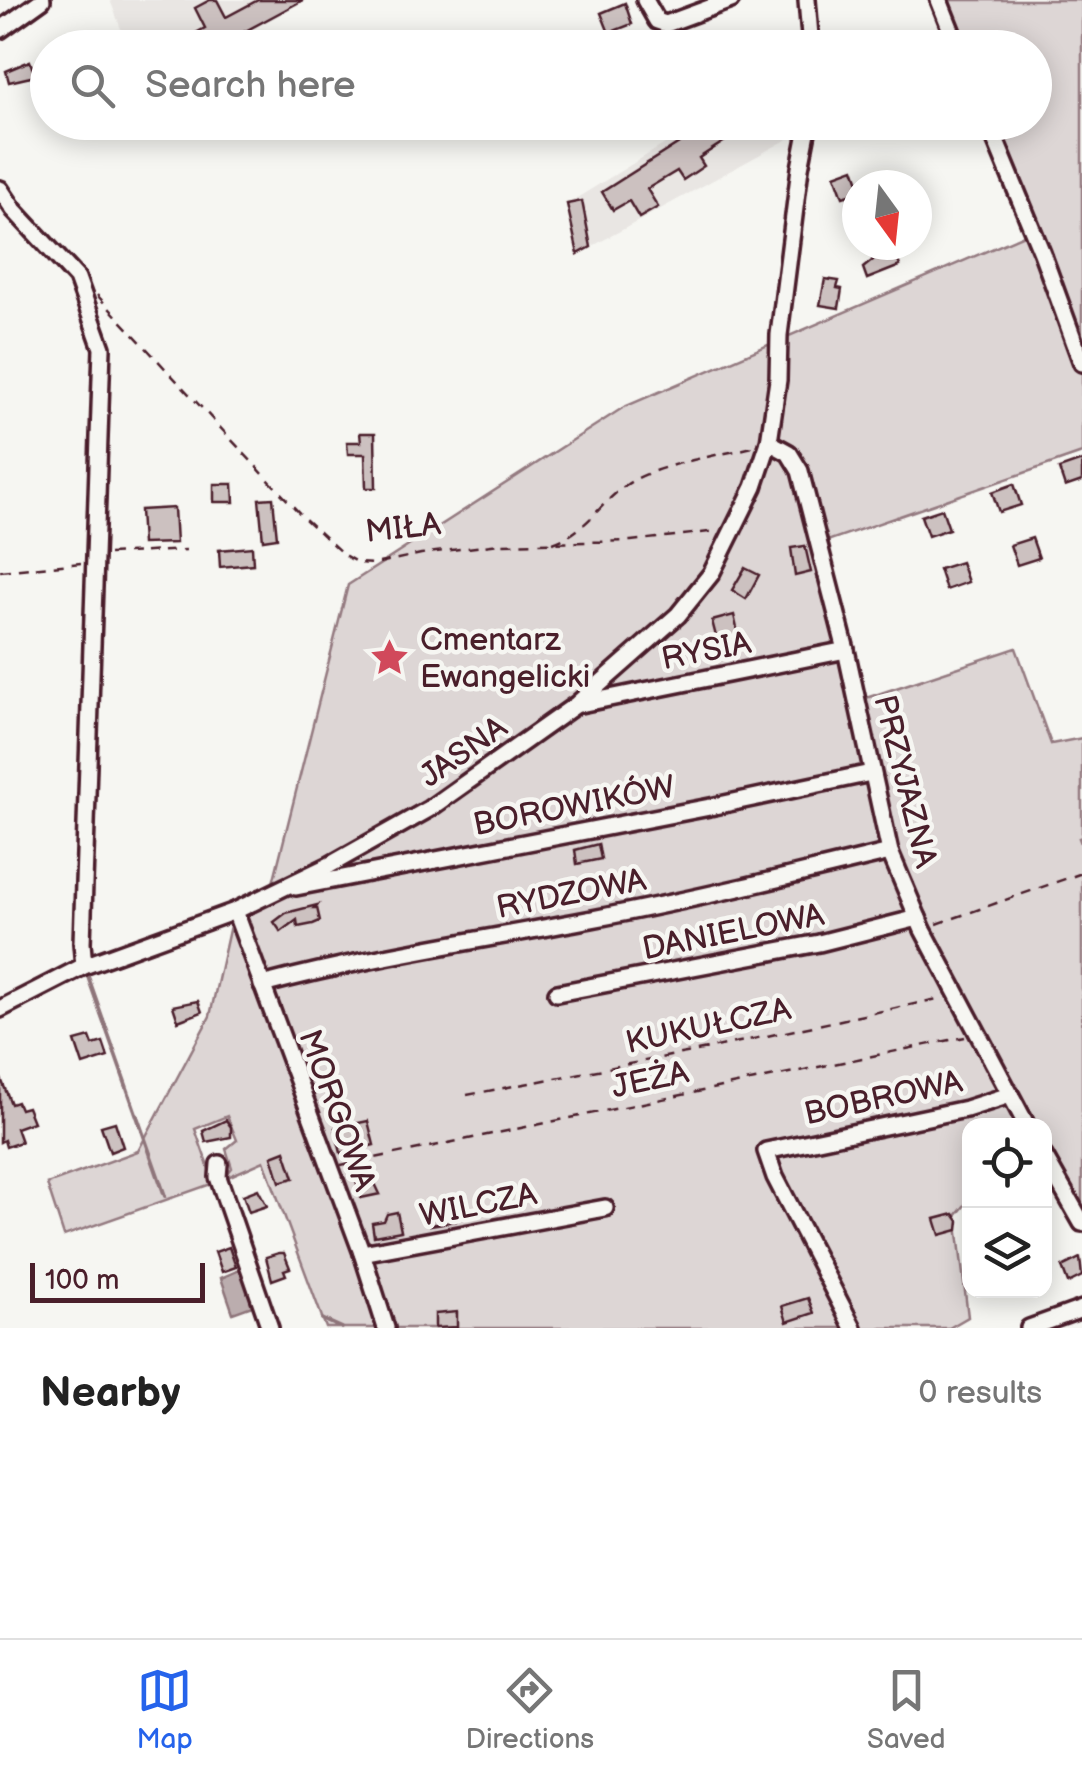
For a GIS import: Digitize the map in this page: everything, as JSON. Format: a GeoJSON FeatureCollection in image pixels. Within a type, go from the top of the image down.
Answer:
{"type":"FeatureCollection","features":[{"type":"Feature","properties":{"kind":"street"},"geometry":{"type":"LineString","coordinates":[[0,30],[42,0]]}},
{"type":"Feature","properties":{"kind":"street"},"geometry":{"type":"LineString","coordinates":[[645,0],[657,21],[666,24],[731,0]]}},
{"type":"Feature","properties":{"kind":"street"},"geometry":{"type":"LineString","coordinates":[[807,0],[810,30]]}},
{"type":"Feature","properties":{"kind":"street"},"geometry":{"type":"LineString","coordinates":[[939,0],[951,30]]}},
{"type":"Feature","properties":{"kind":"street","name":"JASNA"},"geometry":{"type":"LineString","coordinates":[[0,1009],[84,966],[234,911],[429,809],[576,704],[678,615],[711,574],[754,487],[768,442],[805,140]]}},
{"type":"Feature","properties":{"kind":"street"},"geometry":{"type":"LineString","coordinates":[[995,140],[1082,363]]}},
{"type":"Feature","properties":{"kind":"street"},"geometry":{"type":"LineString","coordinates":[[0,189],[14,210],[77,278],[102,348],[84,966]]}},
{"type":"Feature","properties":{"kind":"street","name":"PRZYJAZNA"},"geometry":{"type":"LineString","coordinates":[[768,442],[789,453],[800,471],[846,650],[890,852],[920,924],[1024,1118]]}},
{"type":"Feature","properties":{"kind":"street","name":"RYSIA"},"geometry":{"type":"LineString","coordinates":[[576,704],[846,650]]}},
{"type":"Feature","properties":{"kind":"street","name":"BOROWIKÓW"},"geometry":{"type":"LineString","coordinates":[[288,885],[302,888],[871,772]]}},
{"type":"Feature","properties":{"kind":"street","name":"RYDZOWA"},"geometry":{"type":"LineString","coordinates":[[262,986],[432,948],[682,900],[890,852]]}},
{"type":"Feature","properties":{"kind":"street","name":"MORGOWA"},"geometry":{"type":"LineString","coordinates":[[234,911],[386,1328]]}},
{"type":"Feature","properties":{"kind":"street","name":"DANIELOWA"},"geometry":{"type":"LineString","coordinates":[[557,992],[920,924]]}},
{"type":"Feature","properties":{"kind":"street","name":"BOBROWA"},"geometry":{"type":"LineString","coordinates":[[853,1328],[775,1177],[766,1150],[966,1110],[1010,1094]]}},
{"type":"Feature","properties":{"kind":"street"},"geometry":{"type":"LineString","coordinates":[[219,1164],[218,1177],[270,1328]]}},
{"type":"Feature","properties":{"kind":"street"},"geometry":{"type":"LineString","coordinates":[[1052,1170],[1082,1223]]}},
{"type":"Feature","properties":{"kind":"street","name":"WILCZA"},"geometry":{"type":"LineString","coordinates":[[362,1254],[605,1208]]}},
{"type":"Feature","properties":{"kind":"street"},"geometry":{"type":"LineString","coordinates":[[1029,1328],[1082,1309]]}},
{"type":"Feature","properties":{"kind":"path","name":"MIŁA"},"geometry":{"type":"LineString","coordinates":[[77,278],[158,358],[305,519],[330,544],[358,563],[392,562],[500,544],[630,541],[733,529]]}},
{"type":"Feature","properties":{"kind":"path"},"geometry":{"type":"LineString","coordinates":[[550,544],[570,537],[628,483],[768,442]]}},
{"type":"Feature","properties":{"kind":"path"},"geometry":{"type":"LineString","coordinates":[[0,571],[186,550]]}},
{"type":"Feature","properties":{"kind":"path"},"geometry":{"type":"LineString","coordinates":[[920,924],[1082,873]]}},
{"type":"Feature","properties":{"kind":"path","name":"KUKUŁCZA"},"geometry":{"type":"LineString","coordinates":[[467,1095],[958,995]]}},
{"type":"Feature","properties":{"kind":"path","name":"JEŻA"},"geometry":{"type":"LineString","coordinates":[[330,1167],[980,1034]]}},
{"type":"Feature","properties":{"kind":"shaded area"},"geometry":{"type":"Polygon","coordinates":[[[110,0],[307,0],[251,30],[121,30],[110,0]]]}},
{"type":"Feature","properties":{"kind":"shaded area"},"geometry":{"type":"Polygon","coordinates":[[[948,0],[1082,0],[1082,453],[827,541],[860,700],[1016,648],[1051,744],[1082,738],[1082,1210],[1052,1154],[1052,1118],[962,1118],[962,1209],[956,1216],[962,1298],[966,1298],[968,1317],[949,1328],[326,1328],[264,1161],[223,1179],[232,1168],[226,1149],[237,1140],[227,1116],[195,1129],[214,1183],[64,1236],[47,1184],[138,1151],[210,1016],[231,921],[273,883],[348,585],[624,407],[1038,229],[1003,140],[1052,140],[1052,30],[960,30],[948,0]]]}},
{"type":"Feature","properties":{"kind":"shaded area"},"geometry":{"type":"Polygon","coordinates":[[[671,140],[786,140],[578,254],[567,204],[671,140]]]}},
{"type":"Feature","properties":{"kind":"shaded area"},"geometry":{"type":"Polygon","coordinates":[[[244,1268],[255,1305],[233,1313],[221,1278],[244,1268]]]}},
{"type":"Feature","properties":{"kind":"building"},"geometry":{"type":"Polygon","coordinates":[[[217,0],[226,17],[258,0],[303,0],[247,30],[201,30],[205,28],[195,8],[217,0]]]}},
{"type":"Feature","properties":{"kind":"building"},"geometry":{"type":"Polygon","coordinates":[[[625,3],[632,24],[608,30],[601,13],[625,3]]]}},
{"type":"Feature","properties":{"kind":"building"},"geometry":{"type":"Polygon","coordinates":[[[30,61],[30,77],[9,82],[6,71],[30,61]]]}},
{"type":"Feature","properties":{"kind":"building"},"geometry":{"type":"Polygon","coordinates":[[[684,140],[726,140],[699,158],[704,166],[683,180],[677,171],[647,189],[658,207],[639,218],[629,201],[613,210],[602,192],[684,140]]]}},
{"type":"Feature","properties":{"kind":"building"},"geometry":{"type":"Polygon","coordinates":[[[842,172],[842,194],[835,175],[842,172]]]}},
{"type":"Feature","properties":{"kind":"building"},"geometry":{"type":"Polygon","coordinates":[[[582,201],[591,247],[578,254],[567,204],[582,201]]]}},
{"type":"Feature","properties":{"kind":"building"},"geometry":{"type":"Polygon","coordinates":[[[873,260],[898,260],[900,266],[867,279],[863,268],[873,260]]]}},
{"type":"Feature","properties":{"kind":"building"},"geometry":{"type":"Polygon","coordinates":[[[825,279],[839,281],[839,308],[820,305],[825,279]]]}},
{"type":"Feature","properties":{"kind":"building"},"geometry":{"type":"Polygon","coordinates":[[[360,433],[375,433],[376,488],[366,488],[365,454],[348,454],[347,442],[361,442],[360,433]]]}},
{"type":"Feature","properties":{"kind":"building"},"geometry":{"type":"Polygon","coordinates":[[[1082,461],[1082,481],[1065,487],[1059,469],[1082,461]]]}},
{"type":"Feature","properties":{"kind":"building"},"geometry":{"type":"Polygon","coordinates":[[[214,484],[233,484],[234,502],[214,502],[214,484]]]}},
{"type":"Feature","properties":{"kind":"building"},"geometry":{"type":"Polygon","coordinates":[[[1014,484],[1021,505],[999,512],[992,492],[1014,484]]]}},
{"type":"Feature","properties":{"kind":"building"},"geometry":{"type":"Polygon","coordinates":[[[273,498],[277,538],[263,540],[259,499],[273,498]]]}},
{"type":"Feature","properties":{"kind":"building"},"geometry":{"type":"Polygon","coordinates":[[[174,508],[176,543],[142,544],[140,510],[174,508]]]}},
{"type":"Feature","properties":{"kind":"building"},"geometry":{"type":"Polygon","coordinates":[[[942,509],[949,529],[928,536],[921,516],[942,509]]]}},
{"type":"Feature","properties":{"kind":"building"},"geometry":{"type":"Polygon","coordinates":[[[1032,538],[1039,558],[1017,565],[1010,545],[1032,538]]]}},
{"type":"Feature","properties":{"kind":"building"},"geometry":{"type":"Polygon","coordinates":[[[805,546],[811,572],[795,576],[791,548],[805,546]]]}},
{"type":"Feature","properties":{"kind":"building"},"geometry":{"type":"Polygon","coordinates":[[[252,547],[253,564],[220,567],[219,550],[252,547]]]}},
{"type":"Feature","properties":{"kind":"building"},"geometry":{"type":"Polygon","coordinates":[[[961,562],[968,582],[946,590],[939,569],[961,562]]]}},
{"type":"Feature","properties":{"kind":"building"},"geometry":{"type":"Polygon","coordinates":[[[745,568],[759,575],[746,599],[732,590],[745,568]]]}},
{"type":"Feature","properties":{"kind":"building"},"geometry":{"type":"Polygon","coordinates":[[[734,615],[740,642],[719,648],[712,621],[734,615]]]}},
{"type":"Feature","properties":{"kind":"building"},"geometry":{"type":"Polygon","coordinates":[[[598,844],[601,859],[577,864],[575,850],[598,844]]]}},
{"type":"Feature","properties":{"kind":"building"},"geometry":{"type":"Polygon","coordinates":[[[317,905],[314,908],[320,921],[313,924],[298,927],[297,920],[281,932],[274,922],[286,913],[317,905]]]}},
{"type":"Feature","properties":{"kind":"building"},"geometry":{"type":"Polygon","coordinates":[[[198,1001],[202,1012],[178,1021],[173,1006],[198,1001]]]}},
{"type":"Feature","properties":{"kind":"building"},"geometry":{"type":"Polygon","coordinates":[[[90,1037],[93,1045],[103,1042],[108,1057],[83,1065],[75,1041],[90,1037]]]}},
{"type":"Feature","properties":{"kind":"building"},"geometry":{"type":"Polygon","coordinates":[[[0,1076],[11,1104],[17,1102],[20,1109],[27,1107],[33,1122],[16,1128],[21,1142],[6,1147],[4,1140],[0,1142],[0,1076]]]}},
{"type":"Feature","properties":{"kind":"building"},"geometry":{"type":"Polygon","coordinates":[[[226,1120],[231,1137],[206,1142],[203,1131],[226,1120]]]}},
{"type":"Feature","properties":{"kind":"building"},"geometry":{"type":"Polygon","coordinates":[[[368,1121],[374,1145],[341,1153],[335,1128],[368,1121]]]}},
{"type":"Feature","properties":{"kind":"building"},"geometry":{"type":"Polygon","coordinates":[[[115,1122],[123,1147],[110,1152],[101,1126],[115,1122]]]}},
{"type":"Feature","properties":{"kind":"building"},"geometry":{"type":"Polygon","coordinates":[[[285,1151],[294,1178],[280,1182],[272,1156],[285,1151]]]}},
{"type":"Feature","properties":{"kind":"building"},"geometry":{"type":"Polygon","coordinates":[[[370,1173],[380,1194],[361,1198],[355,1177],[370,1173]]]}},
{"type":"Feature","properties":{"kind":"building"},"geometry":{"type":"Polygon","coordinates":[[[258,1189],[267,1206],[249,1212],[243,1195],[258,1189]]]}},
{"type":"Feature","properties":{"kind":"building"},"geometry":{"type":"Polygon","coordinates":[[[453,1202],[456,1221],[430,1225],[427,1213],[453,1202]]]}},
{"type":"Feature","properties":{"kind":"building"},"geometry":{"type":"Polygon","coordinates":[[[397,1212],[401,1231],[374,1236],[372,1223],[384,1221],[387,1214],[397,1212]]]}},
{"type":"Feature","properties":{"kind":"building"},"geometry":{"type":"Polygon","coordinates":[[[954,1214],[959,1221],[958,1230],[940,1235],[935,1219],[954,1214]]]}},
{"type":"Feature","properties":{"kind":"building"},"geometry":{"type":"Polygon","coordinates":[[[229,1247],[236,1267],[222,1272],[215,1252],[229,1247]]]}},
{"type":"Feature","properties":{"kind":"building"},"geometry":{"type":"Polygon","coordinates":[[[284,1253],[290,1268],[284,1270],[286,1275],[272,1280],[266,1257],[284,1253]]]}},
{"type":"Feature","properties":{"kind":"building"},"geometry":{"type":"Polygon","coordinates":[[[1080,1258],[1082,1276],[1068,1283],[1062,1267],[1080,1258]]]}},
{"type":"Feature","properties":{"kind":"building"},"geometry":{"type":"Polygon","coordinates":[[[808,1298],[814,1313],[787,1322],[782,1306],[808,1298]]]}},
{"type":"Feature","properties":{"kind":"building"},"geometry":{"type":"Polygon","coordinates":[[[457,1312],[457,1327],[435,1328],[435,1314],[457,1312]]]}},
{"type":"Feature","properties":{"kind":"waterway"},"geometry":{"type":"LineString","coordinates":[[86,971],[165,1196]]}},
{"type":"Feature","properties":{"kind":"waterway"},"geometry":{"type":"LineString","coordinates":[[322,1319],[342,1328]]}},
{"type":"Feature","properties":{"kind":"place","name":"Cmentarz Ewangelicki"},"geometry":{"type":"Point","coordinates":[390,657]}}]}
